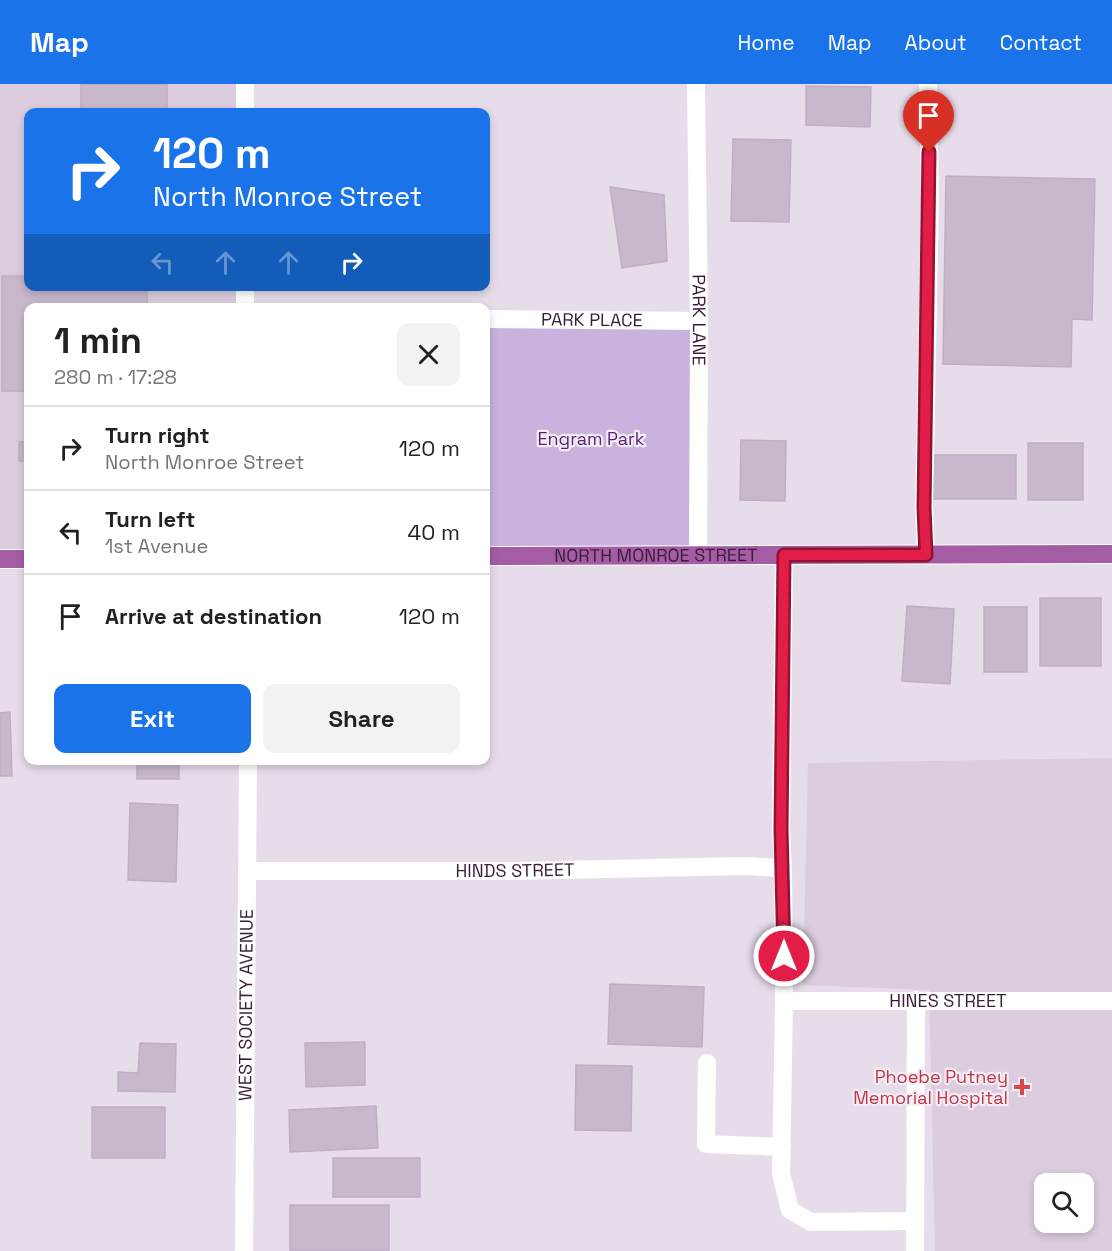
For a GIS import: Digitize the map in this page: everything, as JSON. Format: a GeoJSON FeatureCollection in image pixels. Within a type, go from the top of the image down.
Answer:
{"type":"FeatureCollection","features":[{"type":"Feature","properties":{"kind":"main road","name":"NORTH MONROE STREET"},"geometry":{"type":"LineString","coordinates":[[490,556],[1112,554]]}},
{"type":"Feature","properties":{"kind":"main road"},"geometry":{"type":"LineString","coordinates":[[0,559],[24,559]]}},
{"type":"Feature","properties":{"kind":"street"},"geometry":{"type":"LineString","coordinates":[[245,84],[245,108]]}},
{"type":"Feature","properties":{"kind":"street","name":"PARK LANE"},"geometry":{"type":"LineString","coordinates":[[696,84],[699,321],[698,555]]}},
{"type":"Feature","properties":{"kind":"street"},"geometry":{"type":"LineString","coordinates":[[926,555],[924,508],[930,198],[928,84]]}},
{"type":"Feature","properties":{"kind":"street","name":"PARK PLACE"},"geometry":{"type":"LineString","coordinates":[[490,319],[699,321]]}},
{"type":"Feature","properties":{"kind":"street"},"geometry":{"type":"LineString","coordinates":[[784,555],[781,817],[784,1000],[781,1174],[790,1210],[811,1222],[915,1221]]}},
{"type":"Feature","properties":{"kind":"street","name":"WEST SOCIETY AVENUE"},"geometry":{"type":"LineString","coordinates":[[244,1251],[248,765]]}},
{"type":"Feature","properties":{"kind":"street","name":"HINDS STREET"},"geometry":{"type":"LineString","coordinates":[[248,871],[514,871],[744,866],[783,868]]}},
{"type":"Feature","properties":{"kind":"street","name":"HINES STREET"},"geometry":{"type":"LineString","coordinates":[[784,1000],[1112,1001]]}},
{"type":"Feature","properties":{"kind":"street"},"geometry":{"type":"LineString","coordinates":[[915,1000],[915,1251]]}},
{"type":"Feature","properties":{"kind":"street"},"geometry":{"type":"LineString","coordinates":[[707,1063],[706,1144],[782,1147]]}},
{"type":"Feature","properties":{"kind":"shaded area"},"geometry":{"type":"Polygon","coordinates":[[[0,84],[242,84],[242,108],[24,108],[24,291],[242,291],[242,303],[24,303],[24,556],[0,556],[0,84]]]}},
{"type":"Feature","properties":{"kind":"shaded area","name":"Phoebe Putney Memorial Hospital"},"geometry":{"type":"Polygon","coordinates":[[[1112,758],[1112,1251],[935,1251],[929,990],[803,985],[808,763],[1112,758]]]}},
{"type":"Feature","properties":{"kind":"green space","name":"Engram Park"},"geometry":{"type":"Polygon","coordinates":[[[490,321],[696,323],[695,554],[490,555],[490,321]]]}},
{"type":"Feature","properties":{"kind":"building"},"geometry":{"type":"Polygon","coordinates":[[[81,84],[167,84],[167,108],[81,108],[81,84]]]}},
{"type":"Feature","properties":{"kind":"building"},"geometry":{"type":"Polygon","coordinates":[[[806,86],[871,87],[870,127],[806,125],[806,86]]]}},
{"type":"Feature","properties":{"kind":"building"},"geometry":{"type":"Polygon","coordinates":[[[733,139],[791,140],[789,222],[731,221],[733,139]]]}},
{"type":"Feature","properties":{"kind":"building"},"geometry":{"type":"Polygon","coordinates":[[[946,176],[1095,179],[1092,320],[1072,319],[1071,367],[943,364],[946,176]]]}},
{"type":"Feature","properties":{"kind":"building"},"geometry":{"type":"Polygon","coordinates":[[[610,187],[664,195],[667,261],[622,268],[610,187]]]}},
{"type":"Feature","properties":{"kind":"building"},"geometry":{"type":"Polygon","coordinates":[[[2,276],[24,276],[24,291],[147,291],[147,303],[24,303],[24,391],[2,391],[2,276]]]}},
{"type":"Feature","properties":{"kind":"building"},"geometry":{"type":"Polygon","coordinates":[[[741,440],[786,441],[785,501],[740,500],[741,440]]]}},
{"type":"Feature","properties":{"kind":"building"},"geometry":{"type":"Polygon","coordinates":[[[19,442],[24,442],[24,461],[19,461],[19,442]]]}},
{"type":"Feature","properties":{"kind":"building"},"geometry":{"type":"Polygon","coordinates":[[[1028,443],[1083,443],[1083,500],[1028,500],[1028,443]]]}},
{"type":"Feature","properties":{"kind":"building"},"geometry":{"type":"Polygon","coordinates":[[[926,455],[1016,455],[1016,499],[926,499],[926,455]]]}},
{"type":"Feature","properties":{"kind":"building"},"geometry":{"type":"Polygon","coordinates":[[[1040,598],[1101,598],[1101,666],[1040,666],[1040,598]]]}},
{"type":"Feature","properties":{"kind":"building"},"geometry":{"type":"Polygon","coordinates":[[[907,606],[954,609],[950,684],[902,681],[907,606]]]}},
{"type":"Feature","properties":{"kind":"building"},"geometry":{"type":"Polygon","coordinates":[[[984,607],[1027,607],[1027,672],[984,672],[984,607]]]}},
{"type":"Feature","properties":{"kind":"building"},"geometry":{"type":"Polygon","coordinates":[[[10,712],[12,776],[0,776],[0,713],[10,712]]]}},
{"type":"Feature","properties":{"kind":"building"},"geometry":{"type":"Polygon","coordinates":[[[137,765],[179,765],[179,779],[137,779],[137,765]]]}},
{"type":"Feature","properties":{"kind":"building"},"geometry":{"type":"Polygon","coordinates":[[[130,803],[178,805],[176,882],[128,880],[130,803]]]}},
{"type":"Feature","properties":{"kind":"building"},"geometry":{"type":"Polygon","coordinates":[[[610,984],[704,987],[702,1047],[608,1044],[610,984]]]}},
{"type":"Feature","properties":{"kind":"building"},"geometry":{"type":"Polygon","coordinates":[[[365,1042],[365,1085],[306,1087],[305,1043],[365,1042]]]}},
{"type":"Feature","properties":{"kind":"building"},"geometry":{"type":"Polygon","coordinates":[[[140,1043],[176,1044],[175,1092],[118,1091],[118,1072],[138,1073],[140,1043]]]}},
{"type":"Feature","properties":{"kind":"building"},"geometry":{"type":"Polygon","coordinates":[[[576,1065],[632,1066],[631,1131],[575,1130],[576,1065]]]}},
{"type":"Feature","properties":{"kind":"building"},"geometry":{"type":"Polygon","coordinates":[[[376,1106],[378,1148],[290,1152],[289,1110],[376,1106]]]}},
{"type":"Feature","properties":{"kind":"building"},"geometry":{"type":"Polygon","coordinates":[[[92,1107],[165,1107],[165,1158],[92,1158],[92,1107]]]}},
{"type":"Feature","properties":{"kind":"building"},"geometry":{"type":"Polygon","coordinates":[[[333,1158],[420,1158],[420,1197],[333,1197],[333,1158]]]}},
{"type":"Feature","properties":{"kind":"building"},"geometry":{"type":"Polygon","coordinates":[[[290,1205],[389,1205],[389,1251],[290,1251],[290,1205]]]}},
{"type":"Feature","properties":{"kind":"place","name":"Phoebe Putney Memorial Hospital"},"geometry":{"type":"Point","coordinates":[1022,1087]}},
{"type":"Feature","properties":{"kind":"route"},"geometry":{"type":"LineString","coordinates":[[784,956],[781,829],[784,555],[926,555],[924,508],[929,152]]}}]}
